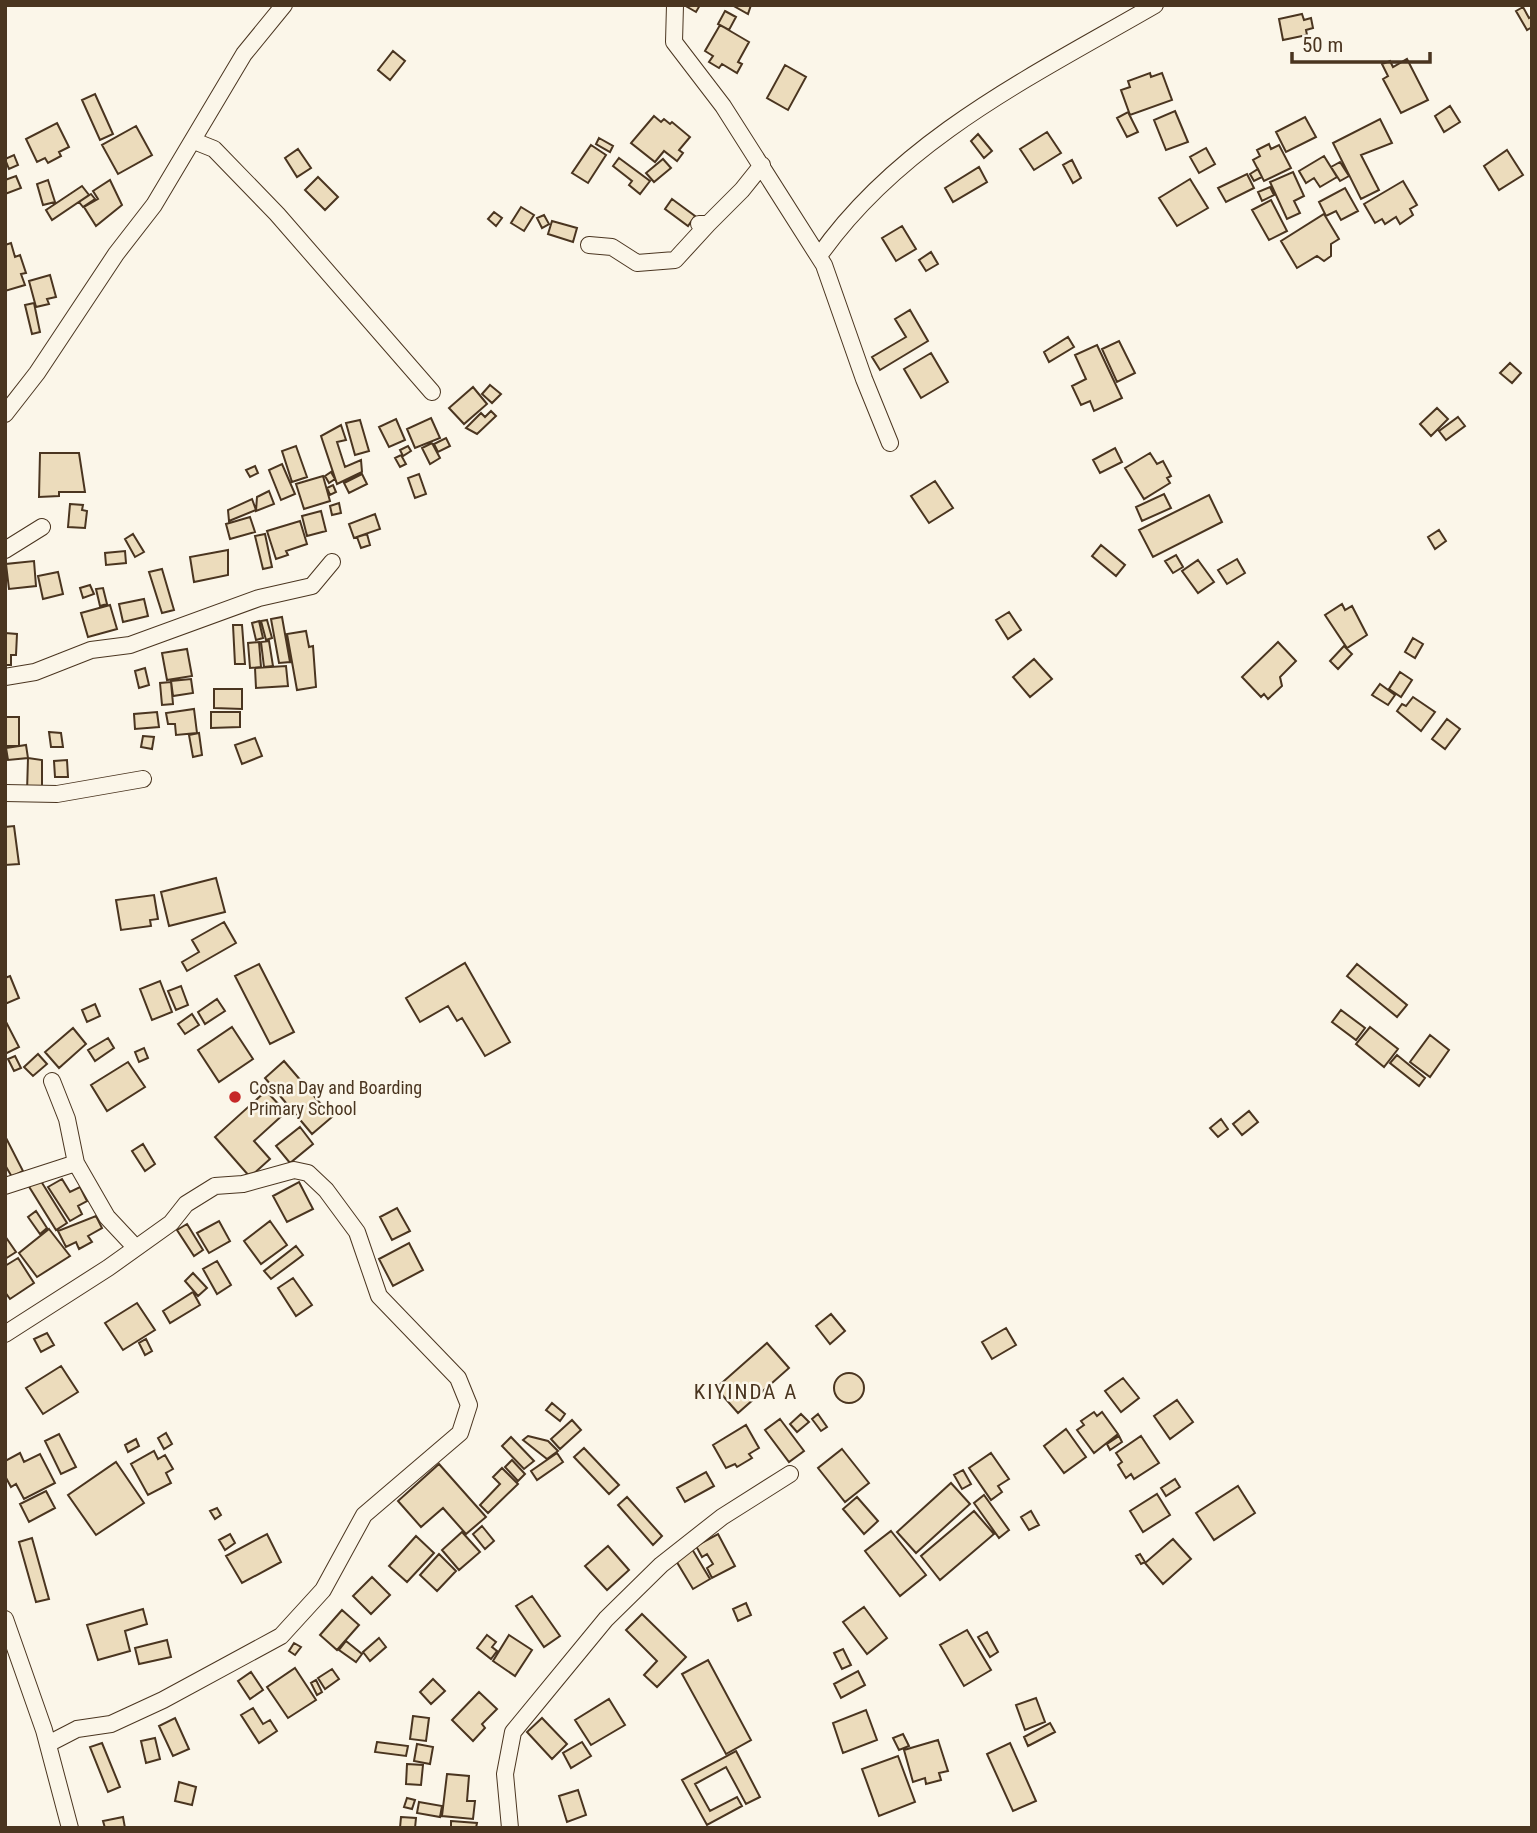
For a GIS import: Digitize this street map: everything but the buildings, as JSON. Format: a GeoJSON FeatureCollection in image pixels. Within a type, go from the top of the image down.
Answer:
{"type":"FeatureCollection","features":[{"type":"Feature","properties":{"kind":"street"},"geometry":{"type":"LineString","coordinates":[[5,414],[37,373],[116,254],[154,205],[244,54],[284,5]]}},
{"type":"Feature","properties":{"kind":"street"},"geometry":{"type":"LineString","coordinates":[[675,5],[674,42],[723,106],[819,256],[890,443]]}},
{"type":"Feature","properties":{"kind":"street"},"geometry":{"type":"LineString","coordinates":[[819,256],[837,230],[872,192],[926,144],[1001,94],[1155,5]]}},
{"type":"Feature","properties":{"kind":"street"},"geometry":{"type":"LineString","coordinates":[[194,141],[214,149],[277,214],[432,392]]}},
{"type":"Feature","properties":{"kind":"street"},"geometry":{"type":"LineString","coordinates":[[589,245],[612,247],[637,263],[675,260],[703,224],[742,190],[762,165]]}},
{"type":"Feature","properties":{"kind":"street"},"geometry":{"type":"LineString","coordinates":[[5,550],[42,527]]}},
{"type":"Feature","properties":{"kind":"street"},"geometry":{"type":"LineString","coordinates":[[5,677],[35,672],[91,650],[130,645],[259,598],[312,586],[332,562]]}},
{"type":"Feature","properties":{"kind":"street"},"geometry":{"type":"LineString","coordinates":[[5,793],[57,794],[143,779]]}},
{"type":"Feature","properties":{"kind":"street"},"geometry":{"type":"LineString","coordinates":[[52,1081],[67,1119],[76,1163],[107,1217],[136,1248]]}},
{"type":"Feature","properties":{"kind":"street"},"geometry":{"type":"LineString","coordinates":[[5,1186],[76,1163]]}},
{"type":"Feature","properties":{"kind":"street"},"geometry":{"type":"LineString","coordinates":[[5,1334],[136,1248],[170,1223],[186,1204],[215,1186],[243,1184],[278,1172],[294,1170],[308,1173],[327,1190],[357,1232],[364,1259],[379,1296],[458,1378],[469,1405],[460,1433],[364,1515],[323,1590],[281,1636],[163,1700],[111,1724],[77,1729],[48,1744]]}},
{"type":"Feature","properties":{"kind":"street"},"geometry":{"type":"LineString","coordinates":[[510,1828],[505,1774],[513,1732],[606,1619],[661,1565],[722,1517],[790,1474]]}},
{"type":"Feature","properties":{"kind":"street"},"geometry":{"type":"LineString","coordinates":[[5,1619],[48,1744],[70,1828]]}},
{"type":"Feature","properties":{"kind":"place","name":"Cosna Day and Boarding Primary School"},"geometry":{"type":"Point","coordinates":[235,1097]}},
{"type":"Feature","properties":{"kind":"district","name":"KIYINDA A"},"geometry":{"type":"Point","coordinates":[746,1392]}}]}
